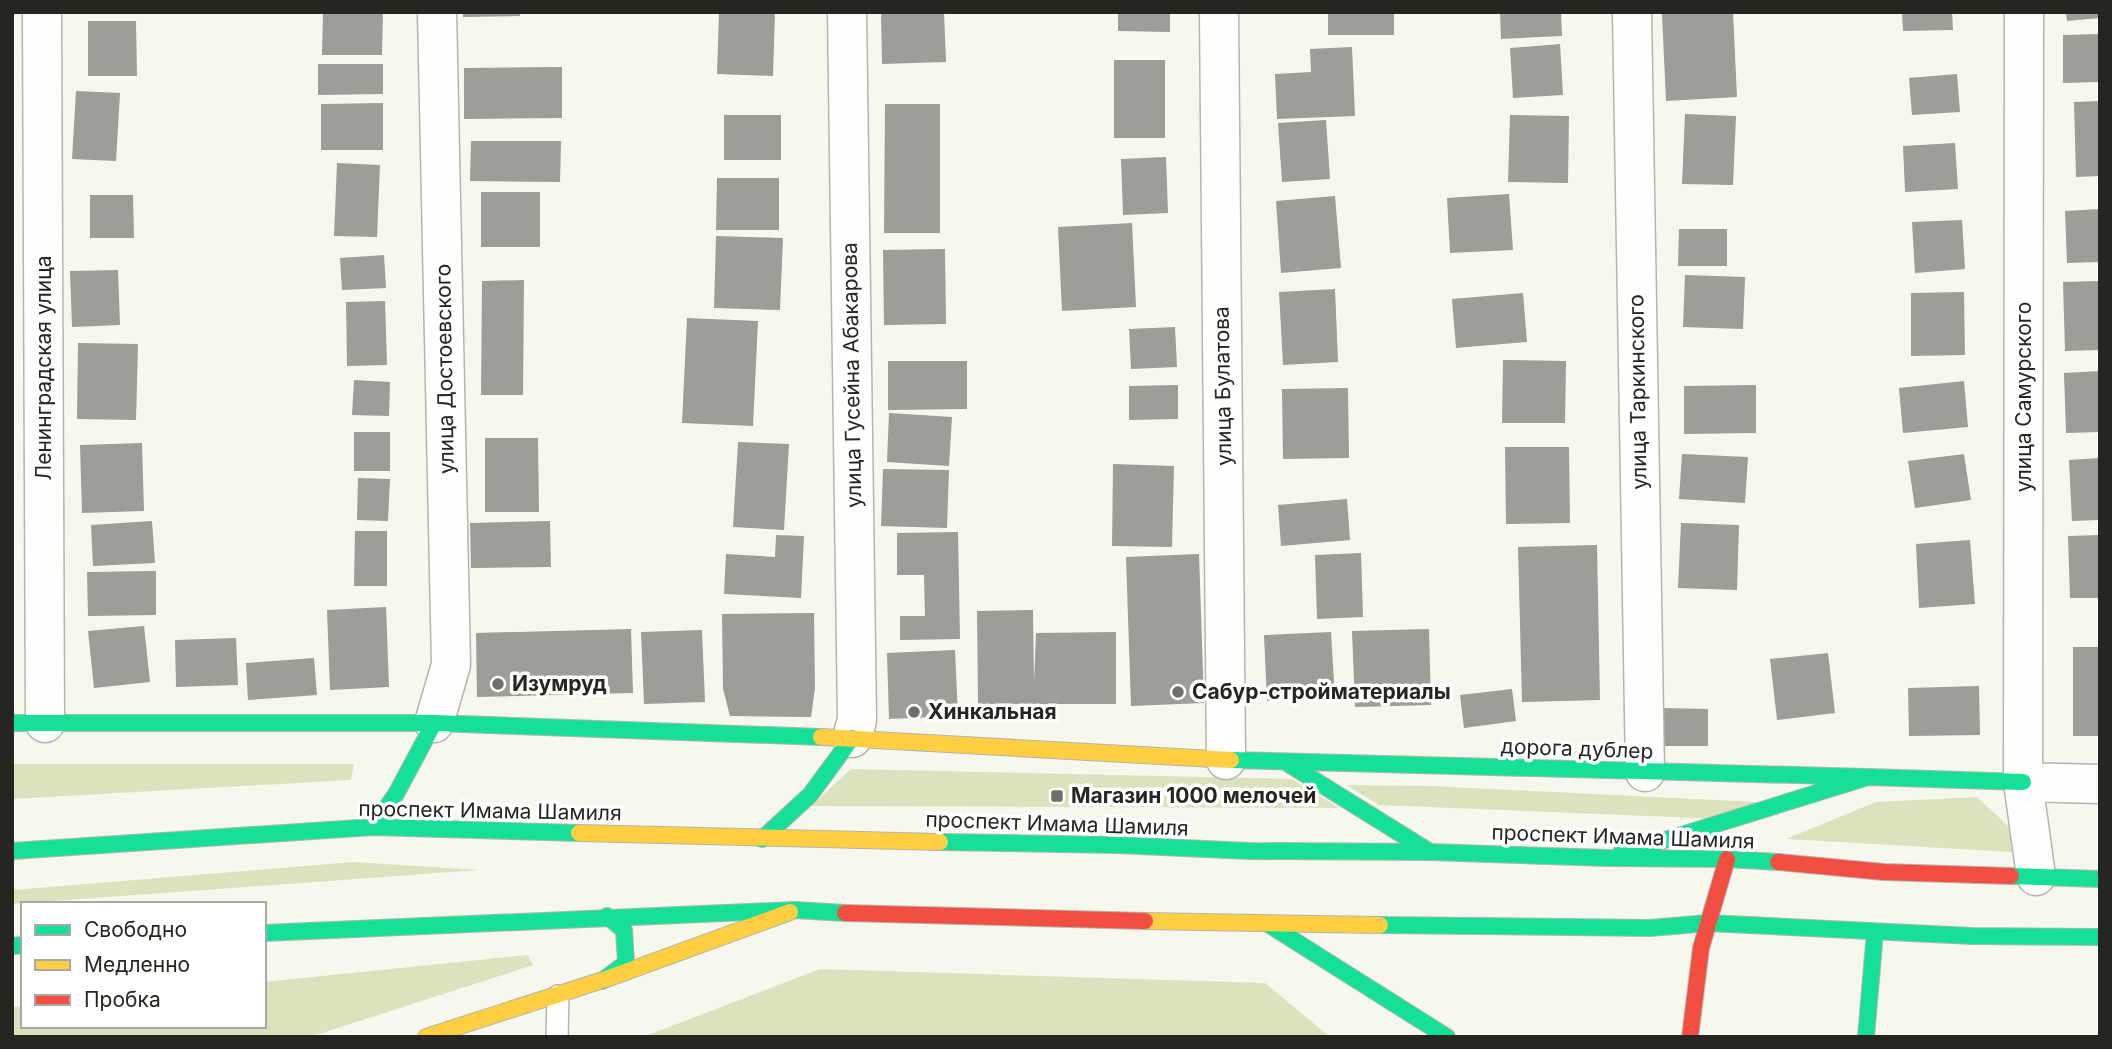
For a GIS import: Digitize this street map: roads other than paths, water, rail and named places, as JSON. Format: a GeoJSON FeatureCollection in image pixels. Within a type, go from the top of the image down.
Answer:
{"type":"FeatureCollection","features":[{"type":"Feature","properties":{"kind":"main road"},"geometry":{"type":"LineString","coordinates":[[29,723],[434,723],[852,738],[1286,762],[1430,852]]}},
{"type":"Feature","properties":{"kind":"main road"},"geometry":{"type":"LineString","coordinates":[[373,827],[396,794],[434,723]]}},
{"type":"Feature","properties":{"kind":"main road"},"geometry":{"type":"LineString","coordinates":[[762,839],[810,796],[852,738]]}},
{"type":"Feature","properties":{"kind":"main road","name":"дорога дублер"},"geometry":{"type":"LineString","coordinates":[[1286,762],[2023,782]]}},
{"type":"Feature","properties":{"kind":"main road"},"geometry":{"type":"LineString","coordinates":[[1608,858],[1868,777]]}},
{"type":"Feature","properties":{"kind":"main road","name":"проспект Имама Шамиля"},"geometry":{"type":"LineString","coordinates":[[12,851],[373,827],[762,839],[1118,845],[1249,851],[1727,859],[1819,865],[1884,873],[2100,879]]}},
{"type":"Feature","properties":{"kind":"main road"},"geometry":{"type":"LineString","coordinates":[[1690,1037],[1700,948],[1727,859]]}},
{"type":"Feature","properties":{"kind":"main road"},"geometry":{"type":"LineString","coordinates":[[426,1037],[602,981],[795,910]]}},
{"type":"Feature","properties":{"kind":"main road"},"geometry":{"type":"LineString","coordinates":[[266,933],[607,916],[795,910],[883,916],[1038,917],[1268,924],[1650,928],[1708,923],[1875,932],[2100,937]]}},
{"type":"Feature","properties":{"kind":"main road"},"geometry":{"type":"LineString","coordinates":[[602,981],[626,963],[624,930],[607,916]]}},
{"type":"Feature","properties":{"kind":"main road"},"geometry":{"type":"LineString","coordinates":[[1268,924],[1447,1037]]}},
{"type":"Feature","properties":{"kind":"main road"},"geometry":{"type":"LineString","coordinates":[[1866,1037],[1875,932]]}},
{"type":"Feature","properties":{"kind":"street","name":"Ленинградская улица"},"geometry":{"type":"LineString","coordinates":[[29,723],[42,12]]}},
{"type":"Feature","properties":{"kind":"street","name":"улица Достоевского"},"geometry":{"type":"LineString","coordinates":[[434,723],[451,665],[437,12]]}},
{"type":"Feature","properties":{"kind":"street","name":"улица Гусейна Абакарова"},"geometry":{"type":"LineString","coordinates":[[848,12],[857,720],[852,738]]}},
{"type":"Feature","properties":{"kind":"street","name":"улица Булатова"},"geometry":{"type":"LineString","coordinates":[[1219,12],[1226,760]]}},
{"type":"Feature","properties":{"kind":"street","name":"улица Таркинского"},"geometry":{"type":"LineString","coordinates":[[1632,12],[1645,772]]}},
{"type":"Feature","properties":{"kind":"street","name":"улица Самурского"},"geometry":{"type":"LineString","coordinates":[[2024,12],[2023,782],[2036,876]]}},
{"type":"Feature","properties":{"kind":"street"},"geometry":{"type":"LineString","coordinates":[[2023,782],[2100,784]]}},
{"type":"Feature","properties":{"kind":"lane"},"geometry":{"type":"LineString","coordinates":[[557,1037],[558,996]]}},
{"type":"Feature","properties":{"kind":"place","name":"Изумруд"},"geometry":{"type":"Point","coordinates":[498,684]}},
{"type":"Feature","properties":{"kind":"place","name":"Сабур-стройматериалы"},"geometry":{"type":"Point","coordinates":[1178,692]}},
{"type":"Feature","properties":{"kind":"place","name":"Хинкальная"},"geometry":{"type":"Point","coordinates":[914,712]}},
{"type":"Feature","properties":{"kind":"place","name":"Магазин 1000 мелочей"},"geometry":{"type":"Point","coordinates":[1057,796]}}]}
